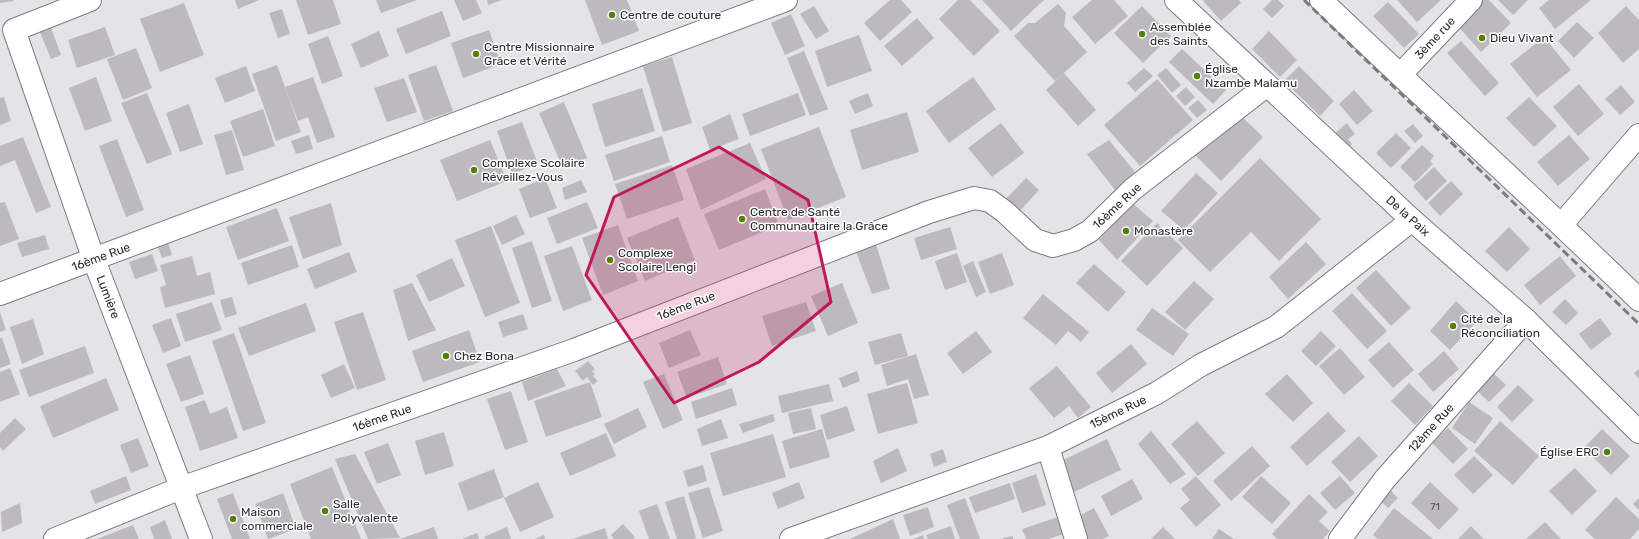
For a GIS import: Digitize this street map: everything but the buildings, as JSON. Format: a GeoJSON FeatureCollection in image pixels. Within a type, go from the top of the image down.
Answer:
{"type":"FeatureCollection","features":[{"type":"Feature","properties":{"kind":"street"},"geometry":{"type":"LineString","coordinates":[[7,30],[90,0]]}},
{"type":"Feature","properties":{"kind":"street","name":"16ème Rue"},"geometry":{"type":"LineString","coordinates":[[0,294],[786,0]]}},
{"type":"Feature","properties":{"kind":"street","name":"De la Paix"},"geometry":{"type":"LineString","coordinates":[[1176,0],[1266,86],[1412,220],[1526,320],[1639,432]]}},
{"type":"Feature","properties":{"kind":"street"},"geometry":{"type":"LineString","coordinates":[[1321,0],[1562,224],[1639,300]]}},
{"type":"Feature","properties":{"kind":"street","name":"3ème rue"},"geometry":{"type":"LineString","coordinates":[[1400,75],[1471,0]]}},
{"type":"Feature","properties":{"kind":"street","name":"Lumière"},"geometry":{"type":"LineString","coordinates":[[7,30],[201,539]]}},
{"type":"Feature","properties":{"kind":"street","name":"16ème Rue"},"geometry":{"type":"LineString","coordinates":[[55,539],[181,488],[574,350],[928,212],[974,198],[990,201],[1005,212],[1035,240],[1053,246],[1074,240],[1090,231],[1133,190],[1266,86]]}},
{"type":"Feature","properties":{"kind":"street"},"geometry":{"type":"LineString","coordinates":[[1562,224],[1639,135]]}},
{"type":"Feature","properties":{"kind":"street","name":"15ème Rue"},"geometry":{"type":"LineString","coordinates":[[790,539],[1048,447],[1157,393],[1200,365],[1276,327],[1412,220]]}},
{"type":"Feature","properties":{"kind":"street","name":"12ème Rue"},"geometry":{"type":"LineString","coordinates":[[1340,539],[1385,479],[1526,320]]}},
{"type":"Feature","properties":{"kind":"street"},"geometry":{"type":"LineString","coordinates":[[1048,447],[1076,539]]}},
{"type":"Feature","properties":{"kind":"highlighted area"},"geometry":{"type":"Polygon","coordinates":[[[719,147],[808,200],[831,302],[759,362],[674,403],[586,275],[614,197],[719,147]]]}},
{"type":"Feature","properties":{"kind":"railway"},"geometry":{"type":"LineString","coordinates":[[1304,0],[1639,324]]}},
{"type":"Feature","properties":{"kind":"place","name":"Centre de couture"},"geometry":{"type":"Point","coordinates":[612,15]}},
{"type":"Feature","properties":{"kind":"place","name":"Assemblée des Saints"},"geometry":{"type":"Point","coordinates":[1142,34]}},
{"type":"Feature","properties":{"kind":"place","name":"Dieu Vivant"},"geometry":{"type":"Point","coordinates":[1482,38]}},
{"type":"Feature","properties":{"kind":"place","name":"Centre Missionnaire Grâce et Vérité"},"geometry":{"type":"Point","coordinates":[476,54]}},
{"type":"Feature","properties":{"kind":"place","name":"Église Nzambe Malamu"},"geometry":{"type":"Point","coordinates":[1197,76]}},
{"type":"Feature","properties":{"kind":"place","name":"Complexe Scolaire Réveillez-Vous"},"geometry":{"type":"Point","coordinates":[474,170]}},
{"type":"Feature","properties":{"kind":"place","name":"Centre de Santé Communautaire la Grâce"},"geometry":{"type":"Point","coordinates":[742,219]}},
{"type":"Feature","properties":{"kind":"place","name":"Monastère"},"geometry":{"type":"Point","coordinates":[1126,231]}},
{"type":"Feature","properties":{"kind":"place","name":"Complexe Scolaire Lengi"},"geometry":{"type":"Point","coordinates":[610,260]}},
{"type":"Feature","properties":{"kind":"place","name":"Cité de la Réconciliation"},"geometry":{"type":"Point","coordinates":[1453,326]}},
{"type":"Feature","properties":{"kind":"place","name":"Chez Bona"},"geometry":{"type":"Point","coordinates":[446,356]}},
{"type":"Feature","properties":{"kind":"place","name":"Église ERC"},"geometry":{"type":"Point","coordinates":[1607,452]}},
{"type":"Feature","properties":{"kind":"place","name":"Salle Polyvalente"},"geometry":{"type":"Point","coordinates":[325,511]}},
{"type":"Feature","properties":{"kind":"place","name":"Maison commerciale"},"geometry":{"type":"Point","coordinates":[233,519]}}]}
